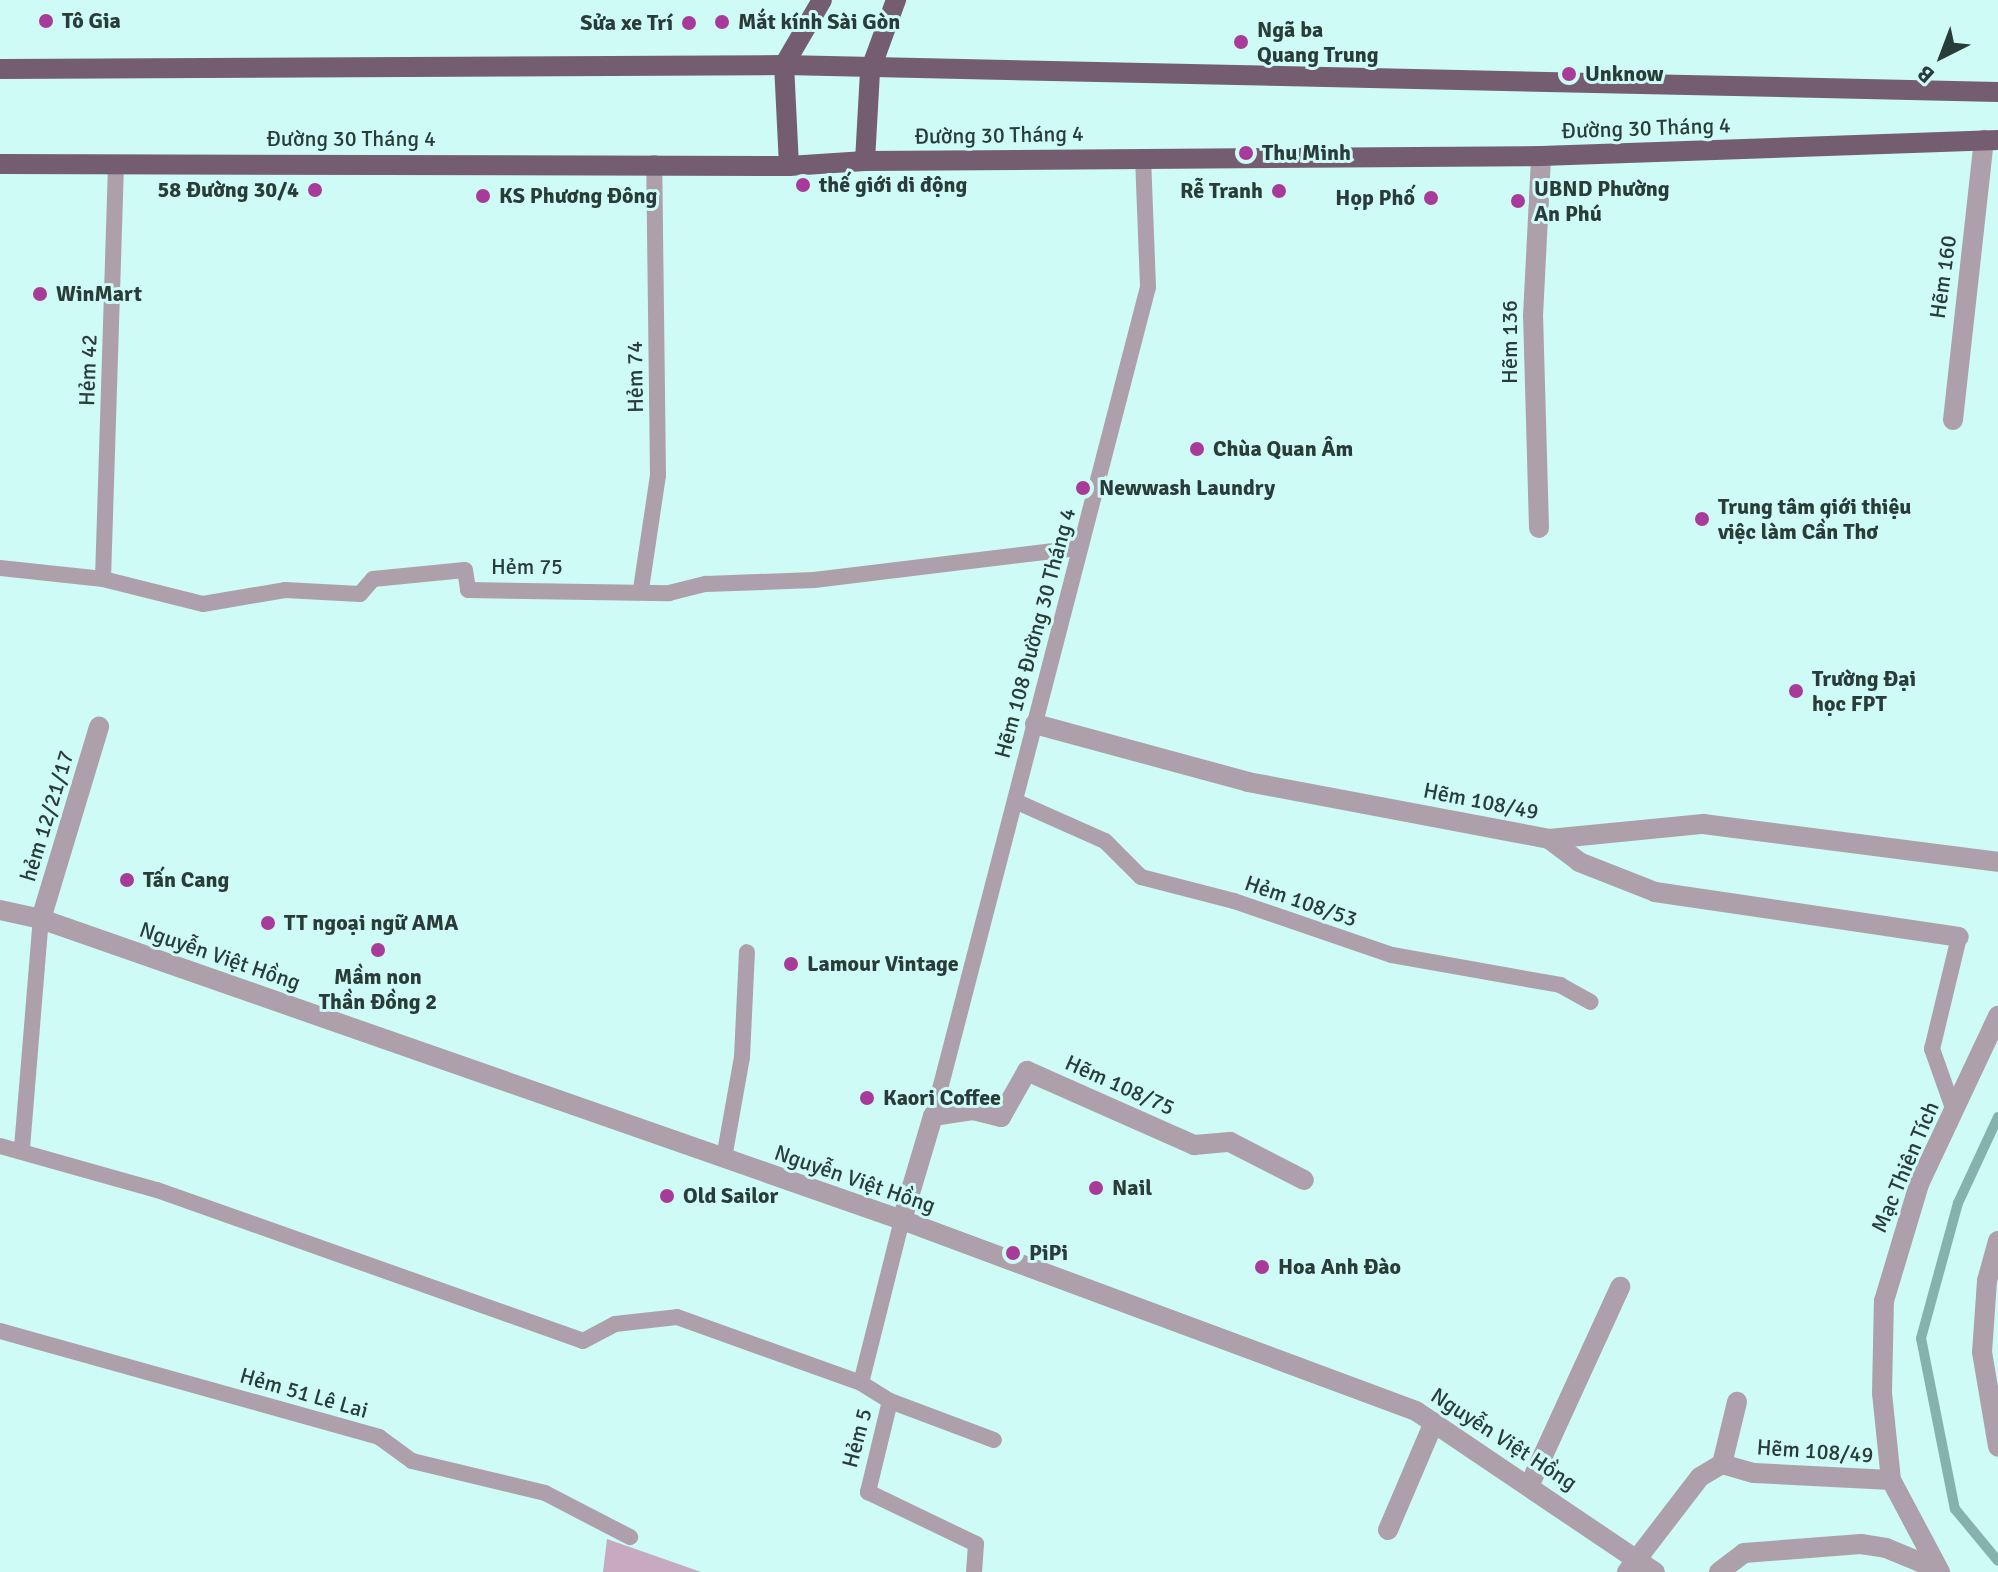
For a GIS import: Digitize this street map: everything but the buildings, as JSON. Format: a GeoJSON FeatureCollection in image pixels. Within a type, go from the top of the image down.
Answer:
{"type":"FeatureCollection","features":[{"type":"Feature","properties":{"kind":"main road"},"geometry":{"type":"LineString","coordinates":[[789,166],[784,65],[822,0]]}},
{"type":"Feature","properties":{"kind":"main road"},"geometry":{"type":"LineString","coordinates":[[865,161],[870,71],[896,0]]}},
{"type":"Feature","properties":{"kind":"main road","name":"Đường 30 Tháng 4"},"geometry":{"type":"LineString","coordinates":[[0,69],[784,65],[870,71],[1998,92]]}},
{"type":"Feature","properties":{"kind":"main road","name":"Đường 30 Tháng 4"},"geometry":{"type":"LineString","coordinates":[[0,164],[654,163],[789,166],[865,161],[1143,157],[1541,156],[1991,140]]}},
{"type":"Feature","properties":{"kind":"street","name":"Hẽm 160"},"geometry":{"type":"LineString","coordinates":[[1953,420],[1991,140]]}},
{"type":"Feature","properties":{"kind":"street","name":"Hẽm 136"},"geometry":{"type":"LineString","coordinates":[[1539,528],[1533,316],[1541,156]]}},
{"type":"Feature","properties":{"kind":"street","name":"Hẽm 108/49"},"geometry":{"type":"LineString","coordinates":[[1035,724],[1248,782],[1549,839],[1579,862],[1655,892],[1959,937]]}},
{"type":"Feature","properties":{"kind":"street","name":"hẻm 12/21/17"},"geometry":{"type":"LineString","coordinates":[[41,919],[99,727]]}},
{"type":"Feature","properties":{"kind":"street"},"geometry":{"type":"LineString","coordinates":[[1549,839],[1703,824],[1998,862]]}},
{"type":"Feature","properties":{"kind":"street","name":"Nguyễn Việt Hồng"},"geometry":{"type":"LineString","coordinates":[[0,910],[41,919],[902,1220],[1416,1411],[1530,1484],[1632,1565],[1655,1572]]}},
{"type":"Feature","properties":{"kind":"street","name":"Mạc Thiên Tích"},"geometry":{"type":"LineString","coordinates":[[1938,1570],[1891,1480],[1882,1393],[1884,1301],[1899,1240],[1998,1016]]}},
{"type":"Feature","properties":{"kind":"street","name":"Hẽm 108/75"},"geometry":{"type":"LineString","coordinates":[[933,1116],[973,1110],[1001,1117],[1027,1071],[1194,1145],[1230,1142],[1304,1180]]}},
{"type":"Feature","properties":{"kind":"street"},"geometry":{"type":"LineString","coordinates":[[902,1220],[933,1116]]}},
{"type":"Feature","properties":{"kind":"street"},"geometry":{"type":"LineString","coordinates":[[1998,1241],[1987,1281],[1982,1352],[1998,1447]]}},
{"type":"Feature","properties":{"kind":"street"},"geometry":{"type":"LineString","coordinates":[[1530,1484],[1620,1287]]}},
{"type":"Feature","properties":{"kind":"street"},"geometry":{"type":"LineString","coordinates":[[1632,1565],[1700,1477],[1722,1464],[1737,1402]]}},
{"type":"Feature","properties":{"kind":"street"},"geometry":{"type":"LineString","coordinates":[[1388,1530],[1434,1422]]}},
{"type":"Feature","properties":{"kind":"street","name":"Hẽm 108/49"},"geometry":{"type":"LineString","coordinates":[[1722,1464],[1754,1473],[1891,1480]]}},
{"type":"Feature","properties":{"kind":"street"},"geometry":{"type":"LineString","coordinates":[[1719,1572],[1744,1553],[1861,1544],[1886,1548],[1938,1570]]}},
{"type":"Feature","properties":{"kind":"lane","name":"Hẽm 108 Đường 30 Tháng 4"},"geometry":{"type":"LineString","coordinates":[[933,1116],[1148,287],[1143,157]]}},
{"type":"Feature","properties":{"kind":"lane","name":"Hẻm 42"},"geometry":{"type":"LineString","coordinates":[[103,579],[116,163]]}},
{"type":"Feature","properties":{"kind":"lane","name":"Hẻm 74"},"geometry":{"type":"LineString","coordinates":[[641,589],[658,475],[654,163]]}},
{"type":"Feature","properties":{"kind":"lane","name":"Hẻm 75"},"geometry":{"type":"LineString","coordinates":[[0,568],[103,579],[203,604],[285,590],[360,594],[373,579],[465,570],[468,590],[641,589],[669,593],[706,584],[814,580],[1080,548]]}},
{"type":"Feature","properties":{"kind":"lane","name":"Hẻm 108/53"},"geometry":{"type":"LineString","coordinates":[[1015,801],[1105,841],[1141,877],[1234,901],[1392,955],[1560,985],[1591,1002]]}},
{"type":"Feature","properties":{"kind":"lane"},"geometry":{"type":"LineString","coordinates":[[22,1148],[41,919]]}},
{"type":"Feature","properties":{"kind":"lane"},"geometry":{"type":"LineString","coordinates":[[1954,1111],[1932,1049],[1959,937]]}},
{"type":"Feature","properties":{"kind":"lane"},"geometry":{"type":"LineString","coordinates":[[724,1158],[742,1057],[747,952]]}},
{"type":"Feature","properties":{"kind":"lane"},"geometry":{"type":"LineString","coordinates":[[0,1146],[22,1148],[157,1190],[583,1341],[615,1324],[677,1317],[861,1383]]}},
{"type":"Feature","properties":{"kind":"lane","name":"Hẻm 5"},"geometry":{"type":"LineString","coordinates":[[902,1220],[861,1383],[890,1401],[868,1492],[976,1544],[974,1572]]}},
{"type":"Feature","properties":{"kind":"lane","name":"Hẻm 51 Lê Lai"},"geometry":{"type":"LineString","coordinates":[[0,1331],[379,1437],[412,1461],[545,1493],[630,1537]]}},
{"type":"Feature","properties":{"kind":"lane"},"geometry":{"type":"LineString","coordinates":[[890,1401],[994,1440]]}},
{"type":"Feature","properties":{"kind":"shaded area"},"geometry":{"type":"Polygon","coordinates":[[[607,1539],[701,1572],[603,1572],[607,1539]]]}},
{"type":"Feature","properties":{"kind":"waterway"},"geometry":{"type":"LineString","coordinates":[[1998,1117],[1958,1203],[1921,1338],[1955,1509],[1998,1561]]}},
{"type":"Feature","properties":{"kind":"place","name":"Tô Gia"},"geometry":{"type":"Point","coordinates":[46,21]}},
{"type":"Feature","properties":{"kind":"place","name":"Mắt kính Sài Gòn"},"geometry":{"type":"Point","coordinates":[722,22]}},
{"type":"Feature","properties":{"kind":"place","name":"Sửa xe Trí"},"geometry":{"type":"Point","coordinates":[689,23]}},
{"type":"Feature","properties":{"kind":"place","name":"Ngã ba Quang Trung"},"geometry":{"type":"Point","coordinates":[1241,42]}},
{"type":"Feature","properties":{"kind":"place","name":"Unknow"},"geometry":{"type":"Point","coordinates":[1569,74]}},
{"type":"Feature","properties":{"kind":"place","name":"Thu Minh"},"geometry":{"type":"Point","coordinates":[1246,153]}},
{"type":"Feature","properties":{"kind":"place","name":"thế giới di động"},"geometry":{"type":"Point","coordinates":[803,185]}},
{"type":"Feature","properties":{"kind":"place","name":"58 Đường 30/4"},"geometry":{"type":"Point","coordinates":[315,190]}},
{"type":"Feature","properties":{"kind":"place","name":"Rễ Tranh"},"geometry":{"type":"Point","coordinates":[1279,191]}},
{"type":"Feature","properties":{"kind":"place","name":"KS Phương Đông"},"geometry":{"type":"Point","coordinates":[483,196]}},
{"type":"Feature","properties":{"kind":"place","name":"Họp Phố"},"geometry":{"type":"Point","coordinates":[1431,198]}},
{"type":"Feature","properties":{"kind":"place","name":"UBND Phường An Phú"},"geometry":{"type":"Point","coordinates":[1518,201]}},
{"type":"Feature","properties":{"kind":"place","name":"WinMart"},"geometry":{"type":"Point","coordinates":[40,294]}},
{"type":"Feature","properties":{"kind":"place","name":"Chùa Quan Âm"},"geometry":{"type":"Point","coordinates":[1197,449]}},
{"type":"Feature","properties":{"kind":"place","name":"Newwash Laundry"},"geometry":{"type":"Point","coordinates":[1083,488]}},
{"type":"Feature","properties":{"kind":"place","name":"Trung tâm giới thiệu việc làm Cần Thơ"},"geometry":{"type":"Point","coordinates":[1702,519]}},
{"type":"Feature","properties":{"kind":"place","name":"Trường Đại học FPT"},"geometry":{"type":"Point","coordinates":[1796,691]}},
{"type":"Feature","properties":{"kind":"place","name":"Tấn Cang"},"geometry":{"type":"Point","coordinates":[127,880]}},
{"type":"Feature","properties":{"kind":"place","name":"TT ngoại ngữ AMA"},"geometry":{"type":"Point","coordinates":[268,923]}},
{"type":"Feature","properties":{"kind":"place","name":"Mầm non Thần Đồng 2"},"geometry":{"type":"Point","coordinates":[378,950]}},
{"type":"Feature","properties":{"kind":"place","name":"Lamour Vintage"},"geometry":{"type":"Point","coordinates":[791,964]}},
{"type":"Feature","properties":{"kind":"place","name":"Kaori Coffee"},"geometry":{"type":"Point","coordinates":[867,1098]}},
{"type":"Feature","properties":{"kind":"place","name":"Nail"},"geometry":{"type":"Point","coordinates":[1096,1188]}},
{"type":"Feature","properties":{"kind":"place","name":"Old Sailor"},"geometry":{"type":"Point","coordinates":[667,1196]}},
{"type":"Feature","properties":{"kind":"place","name":"PiPi"},"geometry":{"type":"Point","coordinates":[1013,1253]}},
{"type":"Feature","properties":{"kind":"place","name":"Hoa Anh Đào"},"geometry":{"type":"Point","coordinates":[1262,1267]}}]}
